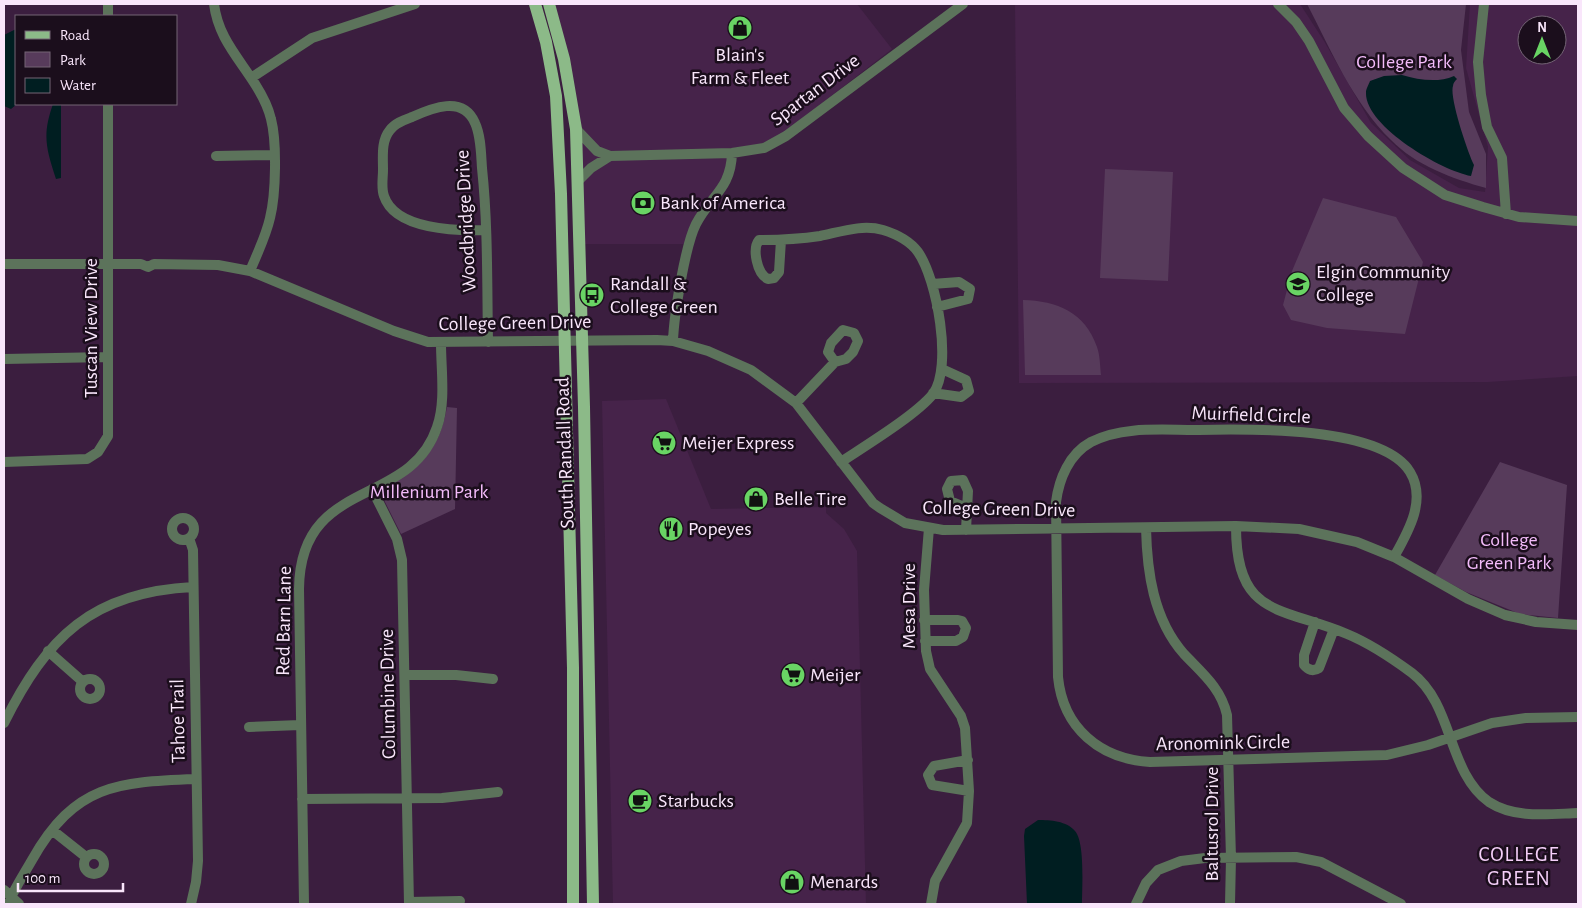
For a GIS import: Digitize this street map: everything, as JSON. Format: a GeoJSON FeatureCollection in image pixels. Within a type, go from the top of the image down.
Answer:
{"type":"FeatureCollection","features":[{"type":"Feature","properties":{"kind":"main road","name":"South Randall Road"},"geometry":{"type":"LineString","coordinates":[[535,4],[546,42],[556,96],[561,186],[573,668],[573,904]]}},
{"type":"Feature","properties":{"kind":"main road","name":"South Randall Road"},"geometry":{"type":"LineString","coordinates":[[549,4],[564,59],[576,129],[586,490],[593,904]]}},
{"type":"Feature","properties":{"kind":"street"},"geometry":{"type":"LineString","coordinates":[[214,4],[225,40],[262,96],[271,118],[274,155],[273,206],[268,225],[250,271]]}},
{"type":"Feature","properties":{"kind":"street"},"geometry":{"type":"LineString","coordinates":[[251,78],[312,38],[415,4]]}},
{"type":"Feature","properties":{"kind":"street","name":"Spartan Drive"},"geometry":{"type":"LineString","coordinates":[[610,156],[732,153],[764,148],[786,136],[963,4]]}},
{"type":"Feature","properties":{"kind":"street"},"geometry":{"type":"LineString","coordinates":[[1278,4],[1296,22],[1309,41],[1344,108],[1368,136],[1402,168],[1445,195],[1506,214],[1519,217],[1578,221]]}},
{"type":"Feature","properties":{"kind":"street"},"geometry":{"type":"LineString","coordinates":[[1484,4],[1478,62],[1481,95],[1487,127],[1502,158],[1506,214]]}},
{"type":"Feature","properties":{"kind":"street","name":"Tuscan View Drive"},"geometry":{"type":"LineString","coordinates":[[4,462],[87,459],[98,452],[106,441],[109,427],[108,105]]}},
{"type":"Feature","properties":{"kind":"street","name":"Woodbridge Drive"},"geometry":{"type":"LineString","coordinates":[[486,230],[455,231],[432,228],[398,214],[390,206],[383,192],[383,147],[390,130],[395,124],[437,107],[458,108],[469,115],[478,132],[486,230],[488,342]]}},
{"type":"Feature","properties":{"kind":"street"},"geometry":{"type":"LineString","coordinates":[[576,129],[597,151],[610,156]]}},
{"type":"Feature","properties":{"kind":"street"},"geometry":{"type":"LineString","coordinates":[[673,341],[686,258],[696,224],[726,182],[732,169],[732,153]]}},
{"type":"Feature","properties":{"kind":"street"},"geometry":{"type":"LineString","coordinates":[[216,156],[274,155]]}},
{"type":"Feature","properties":{"kind":"street"},"geometry":{"type":"LineString","coordinates":[[577,182],[591,168],[610,156]]}},
{"type":"Feature","properties":{"kind":"street"},"geometry":{"type":"LineString","coordinates":[[781,240],[780,272],[771,279],[764,277],[756,251],[759,240],[781,240],[863,228],[881,230],[901,238],[914,248],[922,260],[932,284],[944,352],[942,369],[934,393],[918,408],[841,462]]}},
{"type":"Feature","properties":{"kind":"street","name":"College Green Drive"},"geometry":{"type":"LineString","coordinates":[[4,264],[141,264],[148,261],[154,264],[218,265],[250,271],[394,331],[413,338],[441,343],[581,339],[673,341],[708,351],[750,370],[796,403],[873,503],[905,523],[929,528],[966,530],[1236,526],[1298,528],[1357,542],[1394,557],[1488,609],[1536,622],[1578,625]]}},
{"type":"Feature","properties":{"kind":"street"},"geometry":{"type":"LineString","coordinates":[[932,284],[959,282],[970,289],[968,299],[937,307]]}},
{"type":"Feature","properties":{"kind":"street","name":"Red Barn Lane"},"geometry":{"type":"LineString","coordinates":[[304,904],[299,578],[304,549],[311,535],[330,513],[340,505],[408,469],[431,441],[438,426],[441,411],[441,343]]}},
{"type":"Feature","properties":{"kind":"street"},"geometry":{"type":"LineString","coordinates":[[4,360],[108,357]]}},
{"type":"Feature","properties":{"kind":"street"},"geometry":{"type":"LineString","coordinates":[[796,403],[835,362]]}},
{"type":"Feature","properties":{"kind":"street"},"geometry":{"type":"LineString","coordinates":[[934,393],[961,397],[968,391],[966,380],[942,369]]}},
{"type":"Feature","properties":{"kind":"street","name":"Muirfield Circle"},"geometry":{"type":"LineString","coordinates":[[1056,529],[1057,493],[1065,470],[1082,447],[1105,436],[1136,431],[1265,429],[1294,431],[1320,434],[1373,447],[1387,452],[1406,467],[1416,488],[1416,509],[1394,557]]}},
{"type":"Feature","properties":{"kind":"street","name":"Columbine Drive"},"geometry":{"type":"LineString","coordinates":[[372,489],[397,538],[401,550],[409,903]]}},
{"type":"Feature","properties":{"kind":"street"},"geometry":{"type":"LineString","coordinates":[[966,530],[967,508]]}},
{"type":"Feature","properties":{"kind":"street"},"geometry":{"type":"LineString","coordinates":[[1236,526],[1239,565],[1245,582],[1254,594],[1279,612],[1315,622],[1364,643],[1420,681],[1439,710],[1468,777],[1477,791],[1490,802],[1522,814],[1578,813]]}},
{"type":"Feature","properties":{"kind":"street","name":"Mesa Drive"},"geometry":{"type":"LineString","coordinates":[[929,528],[924,574],[925,641],[930,669],[961,716],[966,728],[969,791],[967,823],[935,881],[931,904]]}},
{"type":"Feature","properties":{"kind":"street","name":"Baltusrol Drive"},"geometry":{"type":"LineString","coordinates":[[1146,528],[1148,571],[1158,606],[1177,644],[1213,683],[1224,703],[1229,725],[1230,904]]}},
{"type":"Feature","properties":{"kind":"street","name":"Aronomink Circle"},"geometry":{"type":"LineString","coordinates":[[1056,529],[1059,685],[1064,706],[1079,732],[1093,745],[1128,760],[1150,762],[1374,756],[1414,749],[1482,726],[1508,720],[1578,717]]}},
{"type":"Feature","properties":{"kind":"street","name":"Tahoe Trail"},"geometry":{"type":"LineString","coordinates":[[189,538],[193,546],[198,861],[191,904]]}},
{"type":"Feature","properties":{"kind":"street"},"geometry":{"type":"LineString","coordinates":[[4,723],[30,674],[48,650],[79,623],[110,605],[147,592],[193,587]]}},
{"type":"Feature","properties":{"kind":"street"},"geometry":{"type":"LineString","coordinates":[[924,620],[958,620],[962,621],[966,628],[963,637],[956,641],[925,641]]}},
{"type":"Feature","properties":{"kind":"street"},"geometry":{"type":"LineString","coordinates":[[1315,622],[1304,655],[1304,665],[1306,668],[1312,670],[1319,668],[1334,629]]}},
{"type":"Feature","properties":{"kind":"street"},"geometry":{"type":"LineString","coordinates":[[48,650],[82,681]]}},
{"type":"Feature","properties":{"kind":"street"},"geometry":{"type":"LineString","coordinates":[[405,675],[441,674],[492,679]]}},
{"type":"Feature","properties":{"kind":"street"},"geometry":{"type":"LineString","coordinates":[[249,727],[300,725]]}},
{"type":"Feature","properties":{"kind":"street"},"geometry":{"type":"LineString","coordinates":[[968,760],[934,766],[928,775],[932,785],[969,791]]}},
{"type":"Feature","properties":{"kind":"street"},"geometry":{"type":"LineString","coordinates":[[10,899],[52,830],[63,817],[82,802],[110,788],[135,782],[196,779]]}},
{"type":"Feature","properties":{"kind":"street"},"geometry":{"type":"LineString","coordinates":[[302,800],[461,797],[498,792]]}},
{"type":"Feature","properties":{"kind":"street"},"geometry":{"type":"LineString","coordinates":[[52,830],[86,857]]}},
{"type":"Feature","properties":{"kind":"street"},"geometry":{"type":"LineString","coordinates":[[1136,904],[1146,883],[1158,870],[1191,859],[1231,858],[1312,859],[1357,880],[1401,904]]}},
{"type":"Feature","properties":{"kind":"street"},"geometry":{"type":"LineString","coordinates":[[409,903],[460,901]]}},
{"type":"Feature","properties":{"kind":"shaded area"},"geometry":{"type":"Polygon","coordinates":[[[553,4],[857,4],[892,49],[782,134],[761,144],[727,149],[728,170],[687,244],[582,244],[580,127],[553,4]]]}},
{"type":"Feature","properties":{"kind":"shaded area","name":"Elgin Community College"},"geometry":{"type":"Polygon","coordinates":[[[1015,4],[1300,4],[1324,41],[1371,123],[1410,160],[1459,188],[1485,192],[1488,147],[1466,68],[1470,4],[1578,4],[1578,376],[1488,382],[1019,383],[1015,4]]]}},
{"type":"Feature","properties":{"kind":"shaded area"},"geometry":{"type":"Polygon","coordinates":[[[666,399],[711,509],[826,507],[826,513],[844,529],[857,551],[866,904],[613,904],[602,401],[666,399]]]}},
{"type":"Feature","properties":{"kind":"green space","name":"College Park"},"geometry":{"type":"Polygon","coordinates":[[[1307,4],[1466,4],[1461,50],[1469,112],[1486,154],[1486,188],[1423,164],[1411,157],[1391,140],[1365,110],[1354,93],[1307,4]]]}},
{"type":"Feature","properties":{"kind":"green space"},"geometry":{"type":"Polygon","coordinates":[[[1105,169],[1173,172],[1168,281],[1100,278],[1105,169]]]}},
{"type":"Feature","properties":{"kind":"green space"},"geometry":{"type":"Polygon","coordinates":[[[1323,198],[1396,217],[1423,262],[1405,334],[1327,328],[1291,320],[1283,305],[1292,271],[1323,198]]]}},
{"type":"Feature","properties":{"kind":"green space"},"geometry":{"type":"Polygon","coordinates":[[[1023,300],[1058,306],[1077,317],[1092,335],[1097,347],[1101,375],[1025,375],[1023,300]]]}},
{"type":"Feature","properties":{"kind":"green space","name":"Millenium Park"},"geometry":{"type":"Polygon","coordinates":[[[447,407],[457,408],[455,509],[401,534],[381,494],[382,489],[407,474],[426,457],[439,435],[447,407]]]}},
{"type":"Feature","properties":{"kind":"green space","name":"College Green Park"},"geometry":{"type":"Polygon","coordinates":[[[1500,462],[1567,485],[1558,618],[1520,614],[1466,592],[1435,575],[1500,462]]]}},
{"type":"Feature","properties":{"kind":"water"},"geometry":{"type":"Polygon","coordinates":[[[15,30],[16,105],[11,109],[4,106],[4,35],[15,30]]]}},
{"type":"Feature","properties":{"kind":"water"},"geometry":{"type":"Polygon","coordinates":[[[1402,75],[1428,80],[1442,80],[1454,76],[1457,79],[1453,85],[1454,101],[1456,113],[1474,165],[1471,176],[1442,166],[1425,156],[1407,145],[1377,119],[1369,105],[1366,92],[1370,81],[1384,76],[1402,75]]]}},
{"type":"Feature","properties":{"kind":"water"},"geometry":{"type":"Polygon","coordinates":[[[53,105],[61,105],[61,178],[56,179],[48,150],[46,133],[53,105]]]}},
{"type":"Feature","properties":{"kind":"water"},"geometry":{"type":"Polygon","coordinates":[[[1038,820],[1063,823],[1075,831],[1080,845],[1082,904],[1027,904],[1024,836],[1025,829],[1038,820]]]}},
{"type":"Feature","properties":{"kind":"place","name":"Blain's Farm & Fleet"},"geometry":{"type":"Point","coordinates":[740,28]}},
{"type":"Feature","properties":{"kind":"place","name":"Bank of America"},"geometry":{"type":"Point","coordinates":[643,203]}},
{"type":"Feature","properties":{"kind":"place","name":"Elgin Community College"},"geometry":{"type":"Point","coordinates":[1298,284]}},
{"type":"Feature","properties":{"kind":"place","name":"Randall & College Green"},"geometry":{"type":"Point","coordinates":[592,295]}},
{"type":"Feature","properties":{"kind":"place","name":"Meijer Express"},"geometry":{"type":"Point","coordinates":[664,443]}},
{"type":"Feature","properties":{"kind":"place","name":"Belle Tire"},"geometry":{"type":"Point","coordinates":[756,499]}},
{"type":"Feature","properties":{"kind":"place","name":"Popeyes"},"geometry":{"type":"Point","coordinates":[671,529]}},
{"type":"Feature","properties":{"kind":"place","name":"Meijer"},"geometry":{"type":"Point","coordinates":[793,675]}},
{"type":"Feature","properties":{"kind":"place","name":"Starbucks"},"geometry":{"type":"Point","coordinates":[640,801]}},
{"type":"Feature","properties":{"kind":"place","name":"Menards"},"geometry":{"type":"Point","coordinates":[792,882]}},
{"type":"Feature","properties":{"kind":"district","name":"COLLEGE GREEN"},"geometry":{"type":"Point","coordinates":[1519,866]}}]}
